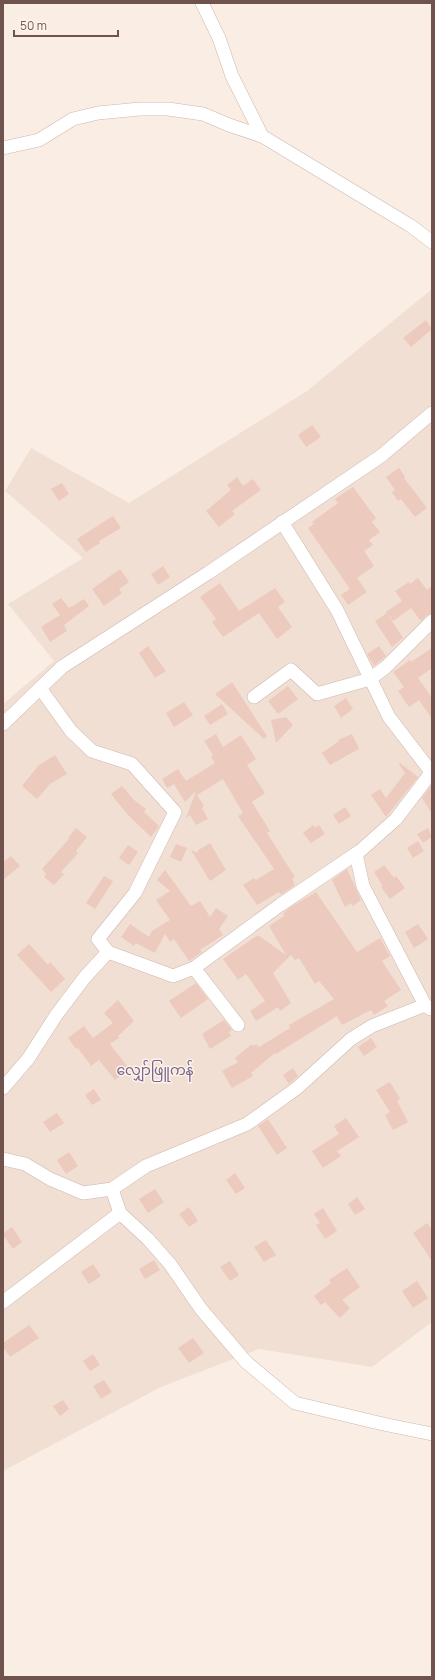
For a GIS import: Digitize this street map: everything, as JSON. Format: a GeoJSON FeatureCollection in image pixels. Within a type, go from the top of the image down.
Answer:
{"type":"FeatureCollection","features":[{"type":"Feature","properties":{"kind":"street"},"geometry":{"type":"LineString","coordinates":[[202,3],[219,38],[232,76],[262,136]]}},
{"type":"Feature","properties":{"kind":"street"},"geometry":{"type":"LineString","coordinates":[[3,148],[39,140],[73,119],[98,113],[140,109],[168,109],[204,114],[229,126],[262,136],[411,226],[432,242]]}},
{"type":"Feature","properties":{"kind":"street"},"geometry":{"type":"LineString","coordinates":[[3,724],[62,667],[182,590],[381,456],[432,413]]}},
{"type":"Feature","properties":{"kind":"street"},"geometry":{"type":"LineString","coordinates":[[40,688],[71,731],[92,751],[132,764],[175,812],[135,893],[98,939],[108,952],[173,976],[194,968],[280,905],[356,854],[396,819],[432,773],[389,717],[337,610],[282,522]]}},
{"type":"Feature","properties":{"kind":"street"},"geometry":{"type":"LineString","coordinates":[[254,697],[291,670],[317,694],[370,678],[386,667],[432,621]]}},
{"type":"Feature","properties":{"kind":"street"},"geometry":{"type":"LineString","coordinates":[[3,1159],[25,1164],[50,1179],[83,1193],[112,1189],[146,1166],[248,1124],[297,1088],[352,1039],[372,1026],[428,1007],[363,886],[356,854]]}},
{"type":"Feature","properties":{"kind":"street"},"geometry":{"type":"LineString","coordinates":[[3,1088],[28,1059],[85,977],[108,952]]}},
{"type":"Feature","properties":{"kind":"street"},"geometry":{"type":"LineString","coordinates":[[194,968],[238,1025]]}},
{"type":"Feature","properties":{"kind":"street"},"geometry":{"type":"LineString","coordinates":[[112,1189],[120,1213],[148,1239],[170,1264],[201,1309],[246,1362],[295,1403],[432,1434]]}},
{"type":"Feature","properties":{"kind":"street"},"geometry":{"type":"LineString","coordinates":[[3,1302],[120,1213]]}},
{"type":"Feature","properties":{"kind":"shaded area"},"geometry":{"type":"Polygon","coordinates":[[[432,289],[432,1322],[372,1367],[259,1349],[161,1387],[3,1471],[3,704],[54,661],[8,604],[83,558],[5,491],[31,448],[129,503],[307,391],[432,289]]]}},
{"type":"Feature","properties":{"kind":"building"},"geometry":{"type":"Polygon","coordinates":[[[426,320],[432,329],[411,347],[403,338],[426,320]]]}},
{"type":"Feature","properties":{"kind":"building"},"geometry":{"type":"Polygon","coordinates":[[[312,425],[321,437],[306,447],[298,435],[312,425]]]}},
{"type":"Feature","properties":{"kind":"building"},"geometry":{"type":"Polygon","coordinates":[[[399,468],[405,477],[404,478],[427,508],[415,517],[401,499],[398,501],[392,492],[395,490],[386,477],[399,468]]]}},
{"type":"Feature","properties":{"kind":"building"},"geometry":{"type":"Polygon","coordinates":[[[237,477],[243,486],[253,479],[261,490],[232,511],[235,514],[219,527],[206,511],[231,490],[227,485],[237,477]]]}},
{"type":"Feature","properties":{"kind":"building"},"geometry":{"type":"Polygon","coordinates":[[[62,483],[69,494],[59,501],[51,489],[62,483]]]}},
{"type":"Feature","properties":{"kind":"building"},"geometry":{"type":"Polygon","coordinates":[[[353,487],[376,518],[372,522],[380,532],[369,540],[373,545],[364,551],[374,566],[357,578],[367,592],[348,605],[341,595],[350,589],[308,528],[314,524],[312,522],[338,503],[335,499],[353,487]]]}},
{"type":"Feature","properties":{"kind":"building"},"geometry":{"type":"Polygon","coordinates":[[[113,516],[121,528],[99,541],[100,543],[86,552],[77,539],[113,516]]]}},
{"type":"Feature","properties":{"kind":"building"},"geometry":{"type":"Polygon","coordinates":[[[163,566],[170,577],[158,585],[151,574],[163,566]]]}},
{"type":"Feature","properties":{"kind":"building"},"geometry":{"type":"Polygon","coordinates":[[[120,569],[129,582],[119,589],[122,593],[104,606],[92,589],[120,569]]]}},
{"type":"Feature","properties":{"kind":"building"},"geometry":{"type":"Polygon","coordinates":[[[418,578],[427,590],[432,586],[432,613],[427,615],[421,621],[411,608],[393,621],[386,612],[402,601],[395,591],[409,582],[410,584],[418,578]]]}},
{"type":"Feature","properties":{"kind":"building"},"geometry":{"type":"Polygon","coordinates":[[[220,583],[239,611],[275,588],[285,602],[278,607],[292,627],[277,639],[259,613],[223,637],[212,622],[216,619],[200,597],[220,583]]]}},
{"type":"Feature","properties":{"kind":"building"},"geometry":{"type":"Polygon","coordinates":[[[61,598],[69,608],[84,599],[89,606],[64,625],[67,631],[50,642],[41,627],[60,615],[52,604],[61,598]]]}},
{"type":"Feature","properties":{"kind":"building"},"geometry":{"type":"Polygon","coordinates":[[[387,613],[403,638],[392,647],[375,621],[387,613]]]}},
{"type":"Feature","properties":{"kind":"building"},"geometry":{"type":"Polygon","coordinates":[[[148,646],[166,671],[155,678],[139,653],[148,646]]]}},
{"type":"Feature","properties":{"kind":"building"},"geometry":{"type":"Polygon","coordinates":[[[379,646],[386,656],[374,666],[367,654],[379,646]]]}},
{"type":"Feature","properties":{"kind":"building"},"geometry":{"type":"Polygon","coordinates":[[[432,648],[432,668],[418,678],[432,698],[432,719],[419,700],[409,707],[398,691],[404,687],[393,672],[410,660],[411,662],[432,648]]]}},
{"type":"Feature","properties":{"kind":"building"},"geometry":{"type":"Polygon","coordinates":[[[232,682],[267,736],[264,739],[215,694],[232,682]]]}},
{"type":"Feature","properties":{"kind":"building"},"geometry":{"type":"Polygon","coordinates":[[[288,686],[298,699],[278,714],[268,701],[288,686]]]}},
{"type":"Feature","properties":{"kind":"building"},"geometry":{"type":"Polygon","coordinates":[[[346,698],[353,709],[341,718],[334,706],[346,698]]]}},
{"type":"Feature","properties":{"kind":"building"},"geometry":{"type":"Polygon","coordinates":[[[184,702],[193,715],[174,727],[166,713],[184,702]]]}},
{"type":"Feature","properties":{"kind":"building"},"geometry":{"type":"Polygon","coordinates":[[[222,704],[228,714],[210,725],[204,716],[222,704]]]}},
{"type":"Feature","properties":{"kind":"building"},"geometry":{"type":"Polygon","coordinates":[[[286,717],[293,725],[276,743],[271,720],[286,717]]]}},
{"type":"Feature","properties":{"kind":"building"},"geometry":{"type":"Polygon","coordinates":[[[216,734],[223,747],[241,735],[256,759],[247,765],[265,793],[252,802],[270,831],[267,833],[295,877],[292,879],[295,885],[281,895],[279,892],[257,905],[243,885],[254,878],[256,880],[274,869],[238,816],[243,813],[223,779],[197,795],[204,806],[202,808],[208,819],[196,825],[190,815],[186,818],[196,791],[185,802],[174,784],[167,788],[162,779],[178,769],[186,781],[215,763],[211,757],[213,755],[204,741],[216,734]]]}},
{"type":"Feature","properties":{"kind":"building"},"geometry":{"type":"Polygon","coordinates":[[[352,734],[359,749],[330,765],[322,753],[339,741],[338,740],[352,734]]]}},
{"type":"Feature","properties":{"kind":"building"},"geometry":{"type":"Polygon","coordinates":[[[55,755],[67,774],[50,784],[37,799],[22,786],[39,765],[55,755]]]}},
{"type":"Feature","properties":{"kind":"building"},"geometry":{"type":"Polygon","coordinates":[[[400,763],[418,777],[386,817],[371,795],[380,789],[386,798],[405,773],[399,764],[400,763]]]}},
{"type":"Feature","properties":{"kind":"building"},"geometry":{"type":"Polygon","coordinates":[[[122,786],[134,800],[146,809],[144,812],[159,826],[151,837],[127,814],[111,794],[122,786]]]}},
{"type":"Feature","properties":{"kind":"building"},"geometry":{"type":"Polygon","coordinates":[[[431,786],[432,787],[432,814],[422,798],[431,786]]]}},
{"type":"Feature","properties":{"kind":"building"},"geometry":{"type":"Polygon","coordinates":[[[345,807],[351,816],[339,824],[333,815],[345,807]]]}},
{"type":"Feature","properties":{"kind":"building"},"geometry":{"type":"Polygon","coordinates":[[[313,825],[315,828],[319,825],[325,834],[311,843],[303,833],[313,825]]]}},
{"type":"Feature","properties":{"kind":"building"},"geometry":{"type":"Polygon","coordinates":[[[76,828],[87,837],[76,851],[78,853],[61,872],[64,874],[54,885],[44,877],[46,874],[42,869],[69,839],[68,838],[76,828]]]}},
{"type":"Feature","properties":{"kind":"building"},"geometry":{"type":"Polygon","coordinates":[[[428,828],[432,837],[423,843],[417,834],[428,828]]]}},
{"type":"Feature","properties":{"kind":"building"},"geometry":{"type":"Polygon","coordinates":[[[418,841],[424,851],[413,858],[407,848],[418,841]]]}},
{"type":"Feature","properties":{"kind":"building"},"geometry":{"type":"Polygon","coordinates":[[[210,843],[226,870],[210,881],[191,850],[198,853],[197,851],[210,843]]]}},
{"type":"Feature","properties":{"kind":"building"},"geometry":{"type":"Polygon","coordinates":[[[176,844],[187,848],[181,862],[170,857],[176,844]]]}},
{"type":"Feature","properties":{"kind":"building"},"geometry":{"type":"Polygon","coordinates":[[[128,845],[138,852],[129,865],[119,858],[128,845]]]}},
{"type":"Feature","properties":{"kind":"building"},"geometry":{"type":"Polygon","coordinates":[[[11,856],[20,866],[3,880],[3,862],[11,856]]]}},
{"type":"Feature","properties":{"kind":"building"},"geometry":{"type":"Polygon","coordinates":[[[384,865],[394,878],[396,876],[405,888],[390,899],[381,887],[383,886],[374,872],[384,865]]]}},
{"type":"Feature","properties":{"kind":"building"},"geometry":{"type":"Polygon","coordinates":[[[347,869],[361,900],[353,906],[351,903],[345,907],[332,880],[347,869]]]}},
{"type":"Feature","properties":{"kind":"building"},"geometry":{"type":"Polygon","coordinates":[[[165,870],[191,906],[200,901],[210,917],[216,908],[228,916],[219,929],[223,935],[200,950],[202,952],[189,961],[174,939],[170,942],[165,934],[155,953],[136,943],[134,946],[121,937],[130,924],[149,937],[152,931],[170,920],[156,900],[170,891],[157,880],[165,870]]]}},
{"type":"Feature","properties":{"kind":"building"},"geometry":{"type":"Polygon","coordinates":[[[104,876],[113,881],[95,909],[86,903],[104,876]]]}},
{"type":"Feature","properties":{"kind":"building"},"geometry":{"type":"Polygon","coordinates":[[[316,892],[357,952],[380,938],[390,956],[382,961],[401,990],[384,1001],[388,1006],[374,1015],[371,1010],[342,1025],[337,1016],[276,1054],[275,1053],[251,1073],[253,1076],[232,1088],[222,1071],[238,1062],[235,1058],[252,1044],[253,1046],[256,1044],[259,1047],[290,1028],[289,1025],[334,999],[319,981],[315,984],[299,958],[295,960],[291,955],[273,973],[291,1003],[280,1011],[278,1007],[256,1021],[250,1011],[265,1001],[246,974],[238,980],[223,959],[258,935],[286,955],[269,926],[284,916],[283,914],[289,908],[316,892]]]}},
{"type":"Feature","properties":{"kind":"building"},"geometry":{"type":"Polygon","coordinates":[[[418,924],[428,939],[414,948],[405,932],[418,924]]]}},
{"type":"Feature","properties":{"kind":"building"},"geometry":{"type":"Polygon","coordinates":[[[29,944],[48,965],[50,962],[65,979],[51,992],[17,955],[29,944]]]}},
{"type":"Feature","properties":{"kind":"building"},"geometry":{"type":"Polygon","coordinates":[[[196,983],[208,999],[181,1018],[169,1001],[196,983]]]}},
{"type":"Feature","properties":{"kind":"building"},"geometry":{"type":"Polygon","coordinates":[[[118,1000],[134,1021],[118,1036],[119,1038],[110,1044],[129,1069],[115,1080],[99,1060],[91,1066],[78,1048],[76,1049],[68,1038],[84,1026],[93,1038],[113,1023],[104,1013],[118,1000]]]}},
{"type":"Feature","properties":{"kind":"building"},"geometry":{"type":"Polygon","coordinates":[[[224,1020],[232,1030],[229,1032],[231,1036],[210,1049],[202,1034],[224,1020]]]}},
{"type":"Feature","properties":{"kind":"building"},"geometry":{"type":"Polygon","coordinates":[[[371,1038],[377,1047],[364,1056],[358,1047],[371,1038]]]}},
{"type":"Feature","properties":{"kind":"building"},"geometry":{"type":"Polygon","coordinates":[[[293,1068],[298,1076],[289,1084],[283,1075],[293,1068]]]}},
{"type":"Feature","properties":{"kind":"building"},"geometry":{"type":"Polygon","coordinates":[[[390,1082],[400,1099],[397,1101],[408,1122],[393,1130],[385,1115],[390,1112],[376,1090],[390,1082]]]}},
{"type":"Feature","properties":{"kind":"building"},"geometry":{"type":"Polygon","coordinates":[[[94,1089],[101,1100],[92,1105],[85,1095],[94,1089]]]}},
{"type":"Feature","properties":{"kind":"building"},"geometry":{"type":"Polygon","coordinates":[[[57,1113],[64,1123],[50,1132],[43,1122],[57,1113]]]}},
{"type":"Feature","properties":{"kind":"building"},"geometry":{"type":"Polygon","coordinates":[[[346,1118],[359,1137],[337,1151],[341,1156],[323,1168],[312,1151],[339,1134],[334,1126],[346,1118]]]}},
{"type":"Feature","properties":{"kind":"building"},"geometry":{"type":"Polygon","coordinates":[[[268,1119],[287,1148],[277,1155],[258,1126],[268,1119]]]}},
{"type":"Feature","properties":{"kind":"building"},"geometry":{"type":"Polygon","coordinates":[[[69,1152],[78,1166],[66,1174],[57,1160],[69,1152]]]}},
{"type":"Feature","properties":{"kind":"building"},"geometry":{"type":"Polygon","coordinates":[[[235,1173],[245,1188],[236,1194],[226,1180],[235,1173]]]}},
{"type":"Feature","properties":{"kind":"building"},"geometry":{"type":"Polygon","coordinates":[[[155,1189],[164,1202],[148,1213],[139,1199],[155,1189]]]}},
{"type":"Feature","properties":{"kind":"building"},"geometry":{"type":"Polygon","coordinates":[[[357,1197],[365,1209],[355,1215],[348,1204],[357,1197]]]}},
{"type":"Feature","properties":{"kind":"building"},"geometry":{"type":"Polygon","coordinates":[[[189,1207],[198,1221],[189,1227],[179,1214],[189,1207]]]}},
{"type":"Feature","properties":{"kind":"building"},"geometry":{"type":"Polygon","coordinates":[[[323,1208],[337,1231],[325,1239],[316,1225],[320,1223],[314,1214],[323,1208]]]}},
{"type":"Feature","properties":{"kind":"building"},"geometry":{"type":"Polygon","coordinates":[[[427,1223],[432,1230],[432,1261],[413,1233],[427,1223]]]}},
{"type":"Feature","properties":{"kind":"building"},"geometry":{"type":"Polygon","coordinates":[[[12,1227],[22,1242],[13,1249],[3,1235],[3,1233],[12,1227]]]}},
{"type":"Feature","properties":{"kind":"building"},"geometry":{"type":"Polygon","coordinates":[[[266,1240],[276,1255],[264,1262],[254,1247],[266,1240]]]}},
{"type":"Feature","properties":{"kind":"building"},"geometry":{"type":"Polygon","coordinates":[[[154,1260],[160,1270],[145,1279],[139,1269],[154,1260]]]}},
{"type":"Feature","properties":{"kind":"building"},"geometry":{"type":"Polygon","coordinates":[[[230,1261],[239,1275],[230,1281],[220,1267],[230,1261]]]}},
{"type":"Feature","properties":{"kind":"building"},"geometry":{"type":"Polygon","coordinates":[[[93,1264],[101,1276],[89,1284],[81,1272],[93,1264]]]}},
{"type":"Feature","properties":{"kind":"building"},"geometry":{"type":"Polygon","coordinates":[[[347,1268],[360,1287],[342,1300],[350,1308],[340,1318],[325,1302],[321,1305],[314,1296],[331,1283],[329,1280],[347,1268]]]}},
{"type":"Feature","properties":{"kind":"building"},"geometry":{"type":"Polygon","coordinates":[[[417,1281],[428,1298],[413,1308],[402,1291],[417,1281]]]}},
{"type":"Feature","properties":{"kind":"building"},"geometry":{"type":"Polygon","coordinates":[[[29,1325],[39,1338],[10,1357],[3,1347],[3,1343],[29,1325]]]}},
{"type":"Feature","properties":{"kind":"building"},"geometry":{"type":"Polygon","coordinates":[[[193,1338],[204,1353],[189,1363],[178,1348],[193,1338]]]}},
{"type":"Feature","properties":{"kind":"building"},"geometry":{"type":"Polygon","coordinates":[[[93,1354],[100,1365],[90,1371],[83,1361],[93,1354]]]}},
{"type":"Feature","properties":{"kind":"building"},"geometry":{"type":"Polygon","coordinates":[[[104,1380],[112,1392],[101,1399],[93,1386],[104,1380]]]}},
{"type":"Feature","properties":{"kind":"building"},"geometry":{"type":"Polygon","coordinates":[[[63,1400],[69,1409],[60,1416],[53,1406],[63,1400]]]}},
{"type":"Feature","properties":{"kind":"district","name":"လျှော်ဖြူကန်"},"geometry":{"type":"Point","coordinates":[155,1070]}}]}
